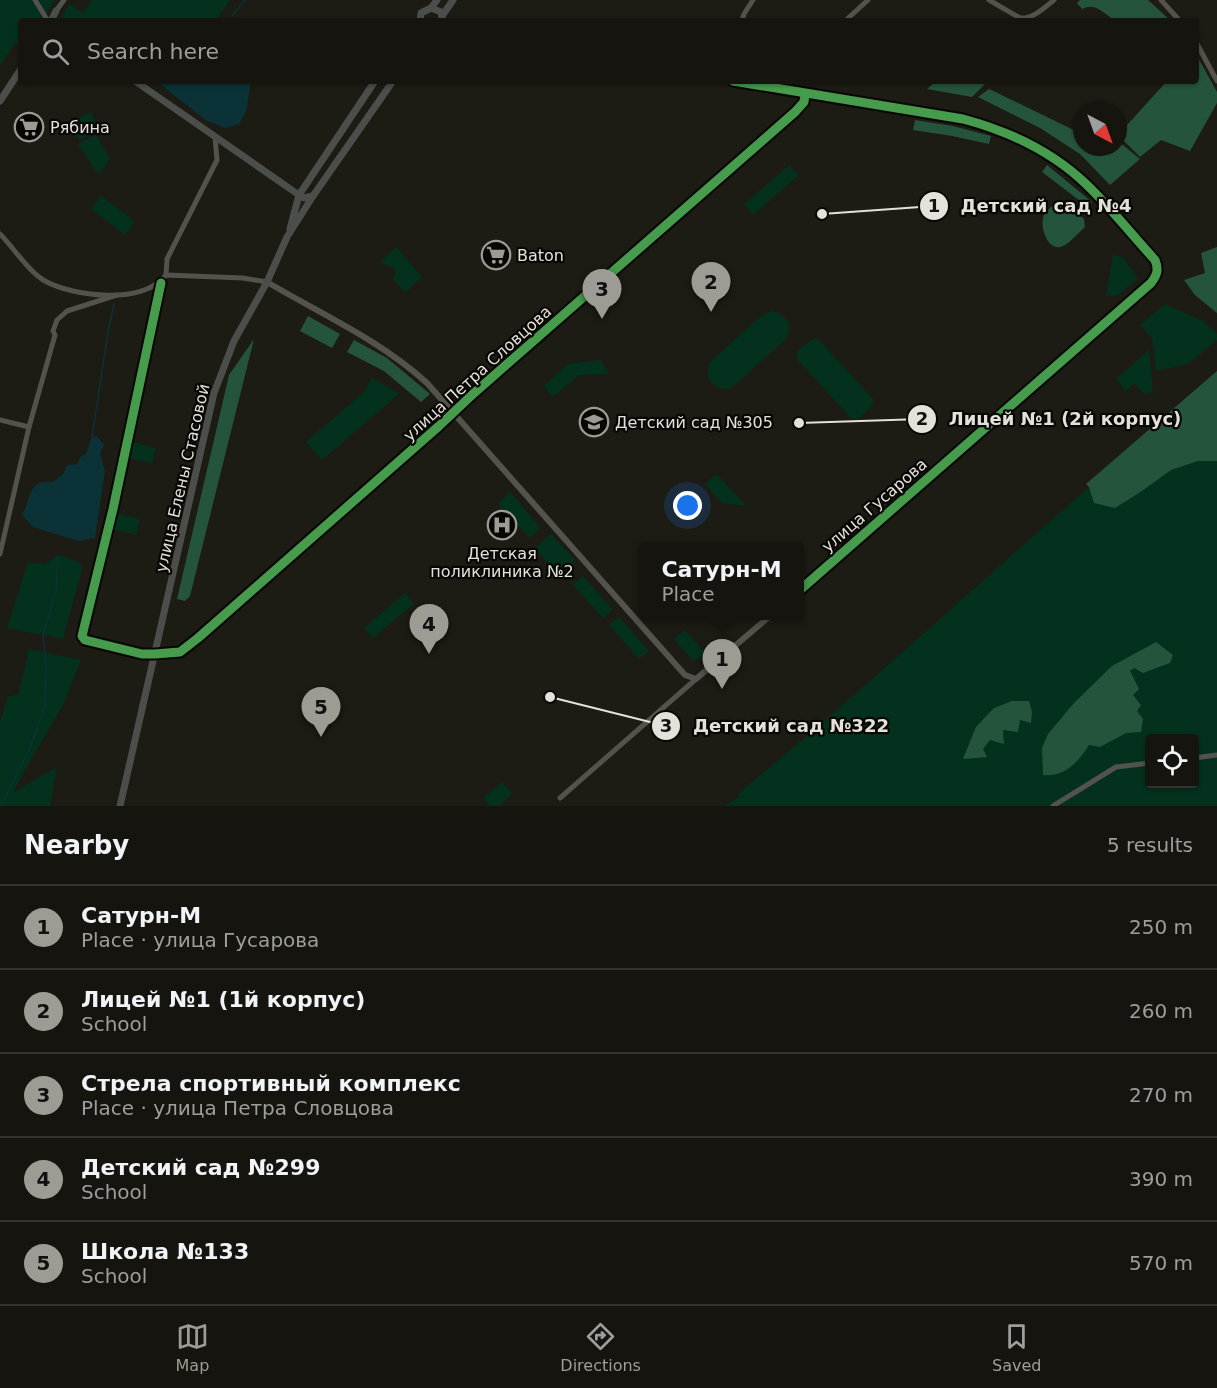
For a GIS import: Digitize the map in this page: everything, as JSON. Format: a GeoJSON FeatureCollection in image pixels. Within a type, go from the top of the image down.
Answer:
{"type":"FeatureCollection","features":[{"type":"Feature","properties":{"kind":"main road"},"geometry":{"type":"LineString","coordinates":[[420,18],[421,13],[434,2],[443,18],[453,0]]}},
{"type":"Feature","properties":{"kind":"main road"},"geometry":{"type":"LineString","coordinates":[[52,18],[56,11]]}},
{"type":"Feature","properties":{"kind":"main road"},"geometry":{"type":"LineString","coordinates":[[56,11],[57,18]]}},
{"type":"Feature","properties":{"kind":"main road"},"geometry":{"type":"LineString","coordinates":[[0,101],[18,72]]}},
{"type":"Feature","properties":{"kind":"main road"},"geometry":{"type":"LineString","coordinates":[[139,84],[299,195],[304,198],[313,196]]}},
{"type":"Feature","properties":{"kind":"main road","name":"улица Елены Стасовой"},"geometry":{"type":"LineString","coordinates":[[155,654],[214,393],[234,341],[267,282],[287,237],[299,195],[373,84]]}},
{"type":"Feature","properties":{"kind":"main road","name":"улица Елены Стасовой"},"geometry":{"type":"LineString","coordinates":[[287,237],[391,84]]}},
{"type":"Feature","properties":{"kind":"main road"},"geometry":{"type":"LineString","coordinates":[[120,806],[155,654]]}},
{"type":"Feature","properties":{"kind":"street"},"geometry":{"type":"LineString","coordinates":[[35,0],[48,18]]}},
{"type":"Feature","properties":{"kind":"street"},"geometry":{"type":"LineString","coordinates":[[56,11],[64,0]]}},
{"type":"Feature","properties":{"kind":"street"},"geometry":{"type":"LineString","coordinates":[[743,18],[753,0]]}},
{"type":"Feature","properties":{"kind":"street"},"geometry":{"type":"LineString","coordinates":[[848,18],[868,0]]}},
{"type":"Feature","properties":{"kind":"street"},"geometry":{"type":"LineString","coordinates":[[989,0],[1020,18]]}},
{"type":"Feature","properties":{"kind":"street"},"geometry":{"type":"LineString","coordinates":[[1027,18],[1054,0]]}},
{"type":"Feature","properties":{"kind":"street"},"geometry":{"type":"LineString","coordinates":[[1161,0],[1177,18]]}},
{"type":"Feature","properties":{"kind":"street"},"geometry":{"type":"LineString","coordinates":[[1199,48],[1217,81]]}},
{"type":"Feature","properties":{"kind":"street"},"geometry":{"type":"LineString","coordinates":[[750,84],[805,94]]}},
{"type":"Feature","properties":{"kind":"street","name":"улица Гусарова"},"geometry":{"type":"LineString","coordinates":[[804,586],[1156,276],[1158,270],[1155,260],[1086,184],[1065,167],[1015,136],[963,119],[805,94]]}},
{"type":"Feature","properties":{"kind":"street","name":"улица Петра Словцова"},"geometry":{"type":"LineString","coordinates":[[160,283],[113,509],[82,636],[85,640],[142,654],[180,652],[198,638],[795,112],[804,102],[805,94]]}},
{"type":"Feature","properties":{"kind":"street"},"geometry":{"type":"LineString","coordinates":[[0,234],[44,281],[83,293],[117,295],[147,291],[160,283],[166,275],[167,259],[217,160],[215,137]]}},
{"type":"Feature","properties":{"kind":"street"},"geometry":{"type":"LineString","coordinates":[[166,275],[243,278],[267,282],[380,346],[421,377],[685,675],[696,679]]}},
{"type":"Feature","properties":{"kind":"street"},"geometry":{"type":"LineString","coordinates":[[0,554],[29,427],[57,321],[67,311],[117,295]]}},
{"type":"Feature","properties":{"kind":"street"},"geometry":{"type":"LineString","coordinates":[[0,420],[29,427]]}},
{"type":"Feature","properties":{"kind":"street"},"geometry":{"type":"LineString","coordinates":[[560,798],[764,620]]}},
{"type":"Feature","properties":{"kind":"street"},"geometry":{"type":"LineString","coordinates":[[1199,757],[1217,755]]}},
{"type":"Feature","properties":{"kind":"street"},"geometry":{"type":"LineString","coordinates":[[1053,806],[1116,767],[1145,763]]}},
{"type":"Feature","properties":{"kind":"green space"},"geometry":{"type":"Polygon","coordinates":[[[0,0],[55,0],[43,18],[18,18],[18,45],[15,43],[0,66],[0,0]]]}},
{"type":"Feature","properties":{"kind":"green space"},"geometry":{"type":"Polygon","coordinates":[[[92,0],[230,0],[217,18],[61,18],[69,4],[83,13],[92,0]]]}},
{"type":"Feature","properties":{"kind":"green space"},"geometry":{"type":"Polygon","coordinates":[[[1080,0],[1148,0],[1168,18],[1112,18],[1097,8],[1082,9],[1077,3],[1080,0]]]}},
{"type":"Feature","properties":{"kind":"green space"},"geometry":{"type":"Polygon","coordinates":[[[1199,59],[1217,92],[1217,103],[1190,151],[1161,140],[1140,157],[1127,144],[1127,125],[1164,84],[1199,84],[1199,59]]]}},
{"type":"Feature","properties":{"kind":"green space"},"geometry":{"type":"Polygon","coordinates":[[[933,84],[985,84],[972,97],[927,89],[933,84]]]}},
{"type":"Feature","properties":{"kind":"green space"},"geometry":{"type":"Polygon","coordinates":[[[989,89],[1073,130],[1073,149],[1040,128],[978,97],[989,89]]]}},
{"type":"Feature","properties":{"kind":"green space"},"geometry":{"type":"Polygon","coordinates":[[[91,112],[99,131],[79,140],[74,128],[82,125],[79,118],[91,112]]]}},
{"type":"Feature","properties":{"kind":"green space"},"geometry":{"type":"Polygon","coordinates":[[[915,120],[953,126],[991,136],[989,144],[913,130],[915,120]]]}},
{"type":"Feature","properties":{"kind":"green space"},"geometry":{"type":"Polygon","coordinates":[[[96,135],[110,159],[99,174],[78,144],[96,135]]]}},
{"type":"Feature","properties":{"kind":"green space"},"geometry":{"type":"Polygon","coordinates":[[[1127,148],[1140,159],[1110,185],[1082,156],[1127,156],[1127,148]]]}},
{"type":"Feature","properties":{"kind":"green space"},"geometry":{"type":"Polygon","coordinates":[[[789,165],[799,175],[753,215],[744,204],[789,165]]]}},
{"type":"Feature","properties":{"kind":"green space"},"geometry":{"type":"Polygon","coordinates":[[[1047,165],[1092,202],[1088,207],[1042,172],[1047,165]]]}},
{"type":"Feature","properties":{"kind":"green space"},"geometry":{"type":"Polygon","coordinates":[[[101,196],[135,221],[125,235],[91,209],[101,196]]]}},
{"type":"Feature","properties":{"kind":"green space"},"geometry":{"type":"Polygon","coordinates":[[[1058,201],[1063,201],[1084,219],[1085,227],[1069,242],[1058,247],[1053,246],[1046,238],[1043,220],[1045,213],[1058,201]]]}},
{"type":"Feature","properties":{"kind":"green space"},"geometry":{"type":"Polygon","coordinates":[[[396,247],[422,277],[405,293],[393,279],[396,269],[380,262],[396,247]]]}},
{"type":"Feature","properties":{"kind":"green space"},"geometry":{"type":"Polygon","coordinates":[[[1217,247],[1217,313],[1195,295],[1184,280],[1205,273],[1201,253],[1217,247]]]}},
{"type":"Feature","properties":{"kind":"green space"},"geometry":{"type":"Polygon","coordinates":[[[1113,254],[1122,257],[1138,278],[1118,295],[1106,296],[1113,254]]]}},
{"type":"Feature","properties":{"kind":"green space"},"geometry":{"type":"Polygon","coordinates":[[[1165,304],[1203,321],[1217,334],[1217,340],[1188,364],[1156,371],[1152,338],[1140,325],[1165,304]]]}},
{"type":"Feature","properties":{"kind":"green space"},"geometry":{"type":"Polygon","coordinates":[[[771,311],[785,318],[789,325],[785,340],[734,386],[723,389],[716,386],[708,377],[709,363],[761,316],[771,311]]]}},
{"type":"Feature","properties":{"kind":"green space"},"geometry":{"type":"Polygon","coordinates":[[[308,316],[340,334],[332,348],[300,331],[308,316]]]}},
{"type":"Feature","properties":{"kind":"green space"},"geometry":{"type":"Polygon","coordinates":[[[814,338],[818,339],[873,399],[873,405],[857,420],[851,418],[797,359],[797,351],[814,338]]]}},
{"type":"Feature","properties":{"kind":"green space"},"geometry":{"type":"Polygon","coordinates":[[[254,339],[190,596],[185,601],[177,599],[229,375],[254,339]]]}},
{"type":"Feature","properties":{"kind":"green space"},"geometry":{"type":"Polygon","coordinates":[[[354,340],[387,358],[430,394],[421,402],[384,371],[347,352],[354,340]]]}},
{"type":"Feature","properties":{"kind":"green space"},"geometry":{"type":"Polygon","coordinates":[[[1149,350],[1153,392],[1144,394],[1135,383],[1126,391],[1116,379],[1149,350]]]}},
{"type":"Feature","properties":{"kind":"green space"},"geometry":{"type":"Polygon","coordinates":[[[601,360],[609,374],[579,375],[553,397],[544,386],[568,364],[601,360]]]}},
{"type":"Feature","properties":{"kind":"green space"},"geometry":{"type":"Polygon","coordinates":[[[1217,371],[1217,461],[1198,461],[1171,470],[1115,508],[1094,503],[1086,484],[1217,371]]]}},
{"type":"Feature","properties":{"kind":"green space"},"geometry":{"type":"Polygon","coordinates":[[[372,377],[399,394],[322,460],[306,442],[365,391],[372,377]]]}},
{"type":"Feature","properties":{"kind":"green space"},"geometry":{"type":"Polygon","coordinates":[[[132,442],[156,448],[152,463],[128,458],[132,442]]]}},
{"type":"Feature","properties":{"kind":"green space"},"geometry":{"type":"Polygon","coordinates":[[[1198,461],[1217,461],[1217,806],[725,806],[739,797],[739,793],[820,725],[1089,487],[1142,491],[1171,470],[1198,461]]]}},
{"type":"Feature","properties":{"kind":"green space"},"geometry":{"type":"Polygon","coordinates":[[[717,474],[746,506],[722,503],[705,484],[717,474]]]}},
{"type":"Feature","properties":{"kind":"green space"},"geometry":{"type":"Polygon","coordinates":[[[510,492],[541,528],[529,538],[498,503],[510,492]]]}},
{"type":"Feature","properties":{"kind":"green space"},"geometry":{"type":"Polygon","coordinates":[[[116,513],[140,519],[136,535],[112,529],[116,513]]]}},
{"type":"Feature","properties":{"kind":"green space"},"geometry":{"type":"Polygon","coordinates":[[[551,534],[575,560],[558,575],[535,548],[551,534]]]}},
{"type":"Feature","properties":{"kind":"green space"},"geometry":{"type":"Polygon","coordinates":[[[58,555],[79,562],[82,569],[63,639],[7,628],[28,562],[45,564],[58,555]]]}},
{"type":"Feature","properties":{"kind":"green space"},"geometry":{"type":"Polygon","coordinates":[[[583,576],[613,610],[603,618],[573,585],[583,576]]]}},
{"type":"Feature","properties":{"kind":"green space"},"geometry":{"type":"Polygon","coordinates":[[[405,593],[414,604],[373,638],[364,628],[405,593]]]}},
{"type":"Feature","properties":{"kind":"green space"},"geometry":{"type":"Polygon","coordinates":[[[619,617],[649,651],[639,659],[609,625],[619,617]]]}},
{"type":"Feature","properties":{"kind":"green space"},"geometry":{"type":"Polygon","coordinates":[[[685,630],[705,653],[694,662],[674,639],[685,630]]]}},
{"type":"Feature","properties":{"kind":"green space"},"geometry":{"type":"Polygon","coordinates":[[[1156,642],[1173,655],[1170,663],[1143,673],[1134,668],[1130,671],[1139,689],[1133,695],[1141,705],[1137,711],[1143,719],[1141,732],[1126,733],[1100,747],[1089,745],[1076,762],[1065,771],[1043,775],[1042,748],[1048,734],[1074,703],[1112,666],[1156,642]]]}},
{"type":"Feature","properties":{"kind":"green space"},"geometry":{"type":"Polygon","coordinates":[[[29,649],[81,660],[63,705],[12,793],[57,767],[50,806],[0,806],[0,722],[8,696],[18,695],[29,649]]]}},
{"type":"Feature","properties":{"kind":"green space"},"geometry":{"type":"Polygon","coordinates":[[[1012,701],[1029,701],[1032,712],[1031,723],[1020,720],[1018,732],[1003,730],[1004,744],[990,740],[983,749],[987,757],[963,759],[976,727],[994,708],[1012,701]]]}},
{"type":"Feature","properties":{"kind":"green space"},"geometry":{"type":"Polygon","coordinates":[[[502,782],[512,794],[499,806],[490,806],[483,798],[502,782]]]}},
{"type":"Feature","properties":{"kind":"water"},"geometry":{"type":"Polygon","coordinates":[[[160,84],[251,84],[246,112],[239,124],[225,128],[207,121],[160,84]]]}},
{"type":"Feature","properties":{"kind":"water"},"geometry":{"type":"Polygon","coordinates":[[[97,436],[104,445],[100,453],[105,471],[95,538],[78,541],[33,527],[22,515],[32,490],[39,483],[53,482],[63,474],[67,465],[77,464],[81,456],[86,454],[92,437],[97,436]]]}},
{"type":"Feature","properties":{"kind":"waterway"},"geometry":{"type":"LineString","coordinates":[[232,16],[245,0]]}},
{"type":"Feature","properties":{"kind":"waterway"},"geometry":{"type":"LineString","coordinates":[[92,437],[114,304]]}},
{"type":"Feature","properties":{"kind":"waterway"},"geometry":{"type":"LineString","coordinates":[[1,806],[30,748],[45,705],[46,668],[43,634],[56,592],[58,555]]}},
{"type":"Feature","properties":{"kind":"cycle path"},"geometry":{"type":"LineString","coordinates":[[751,84],[963,119],[1013,136],[1060,162],[1074,173],[1113,212],[1155,260],[1157,267],[1156,275],[1151,283],[804,587]]}},
{"type":"Feature","properties":{"kind":"cycle path"},"geometry":{"type":"LineString","coordinates":[[161,283],[113,509],[82,636],[85,640],[142,654],[180,652],[198,638],[795,112],[804,102],[805,94]]}},
{"type":"Feature","properties":{"kind":"place","name":"Рябина"},"geometry":{"type":"Point","coordinates":[29,127]}},
{"type":"Feature","properties":{"kind":"place","name":"Детский сад №4"},"geometry":{"type":"Point","coordinates":[822,214]}},
{"type":"Feature","properties":{"kind":"place","name":"Baton"},"geometry":{"type":"Point","coordinates":[496,255]}},
{"type":"Feature","properties":{"kind":"place","name":"Лицей №1 (1й корпус)"},"geometry":{"type":"Point","coordinates":[711,312]}},
{"type":"Feature","properties":{"kind":"place","name":"Стрела спортивный комплекс"},"geometry":{"type":"Point","coordinates":[602,319]}},
{"type":"Feature","properties":{"kind":"place","name":"Детский сад №305"},"geometry":{"type":"Point","coordinates":[594,422]}},
{"type":"Feature","properties":{"kind":"place","name":"Лицей №1 (2й корпус)"},"geometry":{"type":"Point","coordinates":[799,423]}},
{"type":"Feature","properties":{"kind":"place","name":"Детская поликлиника №2"},"geometry":{"type":"Point","coordinates":[502,525]}},
{"type":"Feature","properties":{"kind":"place","name":"Детский сад №299"},"geometry":{"type":"Point","coordinates":[429,654]}},
{"type":"Feature","properties":{"kind":"place","name":"Сатурн-М"},"geometry":{"type":"Point","coordinates":[722,689]}},
{"type":"Feature","properties":{"kind":"place","name":"Детский сад №322"},"geometry":{"type":"Point","coordinates":[550,697]}},
{"type":"Feature","properties":{"kind":"place","name":"Школа №133"},"geometry":{"type":"Point","coordinates":[321,737]}}]}
